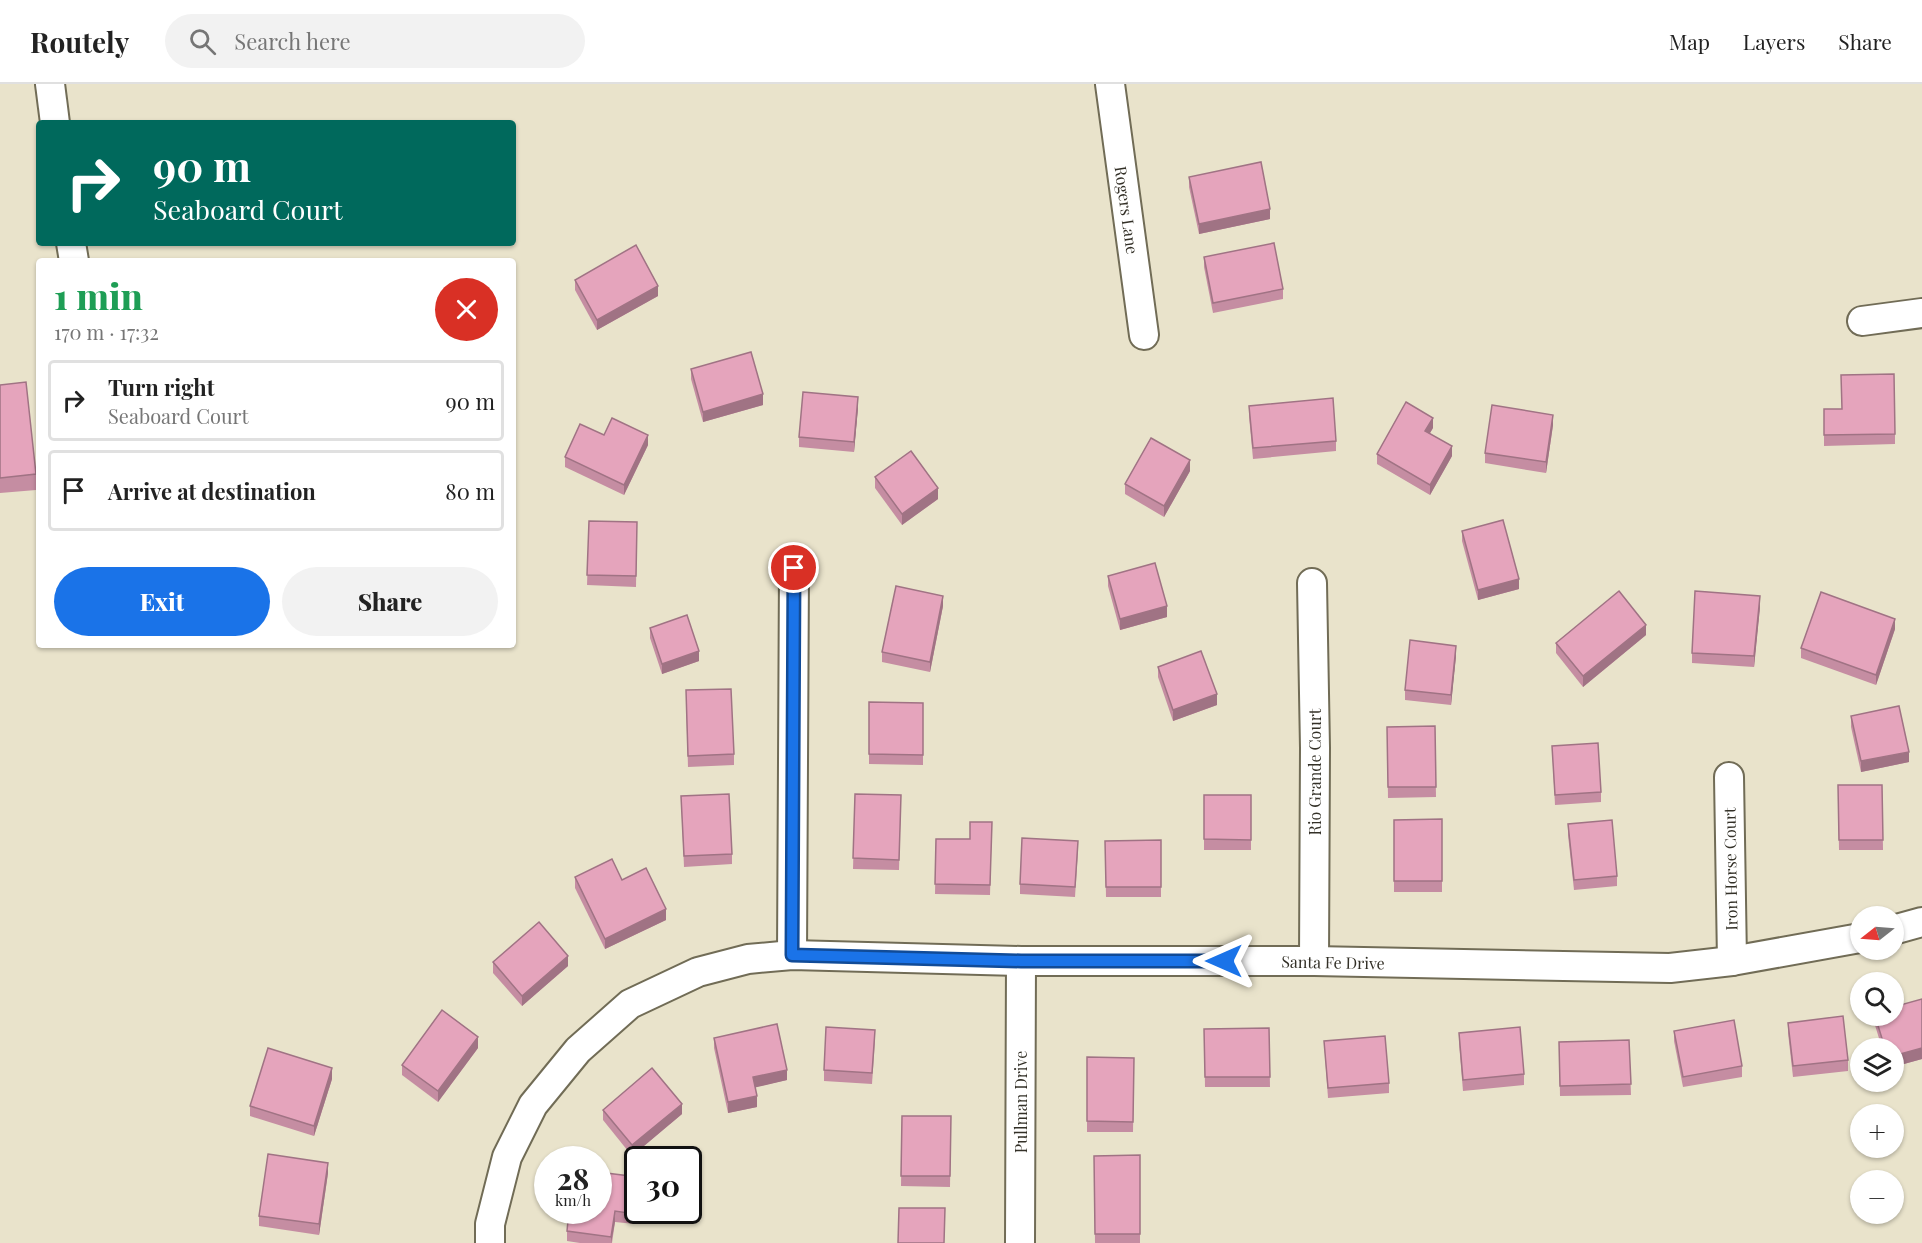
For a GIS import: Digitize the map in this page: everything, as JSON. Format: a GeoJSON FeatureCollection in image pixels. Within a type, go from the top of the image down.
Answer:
{"type":"FeatureCollection","features":[{"type":"Feature","properties":{"kind":"street"},"geometry":{"type":"LineString","coordinates":[[50,84],[55,120]]}},
{"type":"Feature","properties":{"kind":"street","name":"Rogers Lane"},"geometry":{"type":"LineString","coordinates":[[1110,84],[1144,335]]}},
{"type":"Feature","properties":{"kind":"street"},"geometry":{"type":"LineString","coordinates":[[1862,321],[1922,313]]}},
{"type":"Feature","properties":{"kind":"street"},"geometry":{"type":"LineString","coordinates":[[792,955],[794,568]]}},
{"type":"Feature","properties":{"kind":"street","name":"Rio Grande Court"},"geometry":{"type":"LineString","coordinates":[[1312,583],[1315,748],[1314,961]]}},
{"type":"Feature","properties":{"kind":"street","name":"Iron Horse Court"},"geometry":{"type":"LineString","coordinates":[[1729,777],[1732,961]]}},
{"type":"Feature","properties":{"kind":"street"},"geometry":{"type":"LineString","coordinates":[[1904,927],[1922,922]]}},
{"type":"Feature","properties":{"kind":"street","name":"Santa Fe Drive"},"geometry":{"type":"LineString","coordinates":[[490,1243],[490,1224],[507,1157],[533,1105],[578,1050],[630,1004],[698,972],[748,959],[792,955],[1021,961],[1314,961],[1670,968],[1732,961],[1850,940]]}},
{"type":"Feature","properties":{"kind":"street","name":"Pullman Drive"},"geometry":{"type":"LineString","coordinates":[[1020,1243],[1021,961]]}},
{"type":"Feature","properties":{"kind":"building"},"geometry":{"type":"Polygon","coordinates":[[[1261,162],[1270,209],[1199,224],[1189,177],[1261,162]]]}},
{"type":"Feature","properties":{"kind":"building"},"geometry":{"type":"Polygon","coordinates":[[[1274,243],[1283,289],[1213,303],[1204,257],[1274,243]]]}},
{"type":"Feature","properties":{"kind":"building"},"geometry":{"type":"Polygon","coordinates":[[[636,245],[658,286],[597,320],[575,280],[636,245]]]}},
{"type":"Feature","properties":{"kind":"building"},"geometry":{"type":"Polygon","coordinates":[[[751,352],[763,394],[703,412],[691,369],[751,352]]]}},
{"type":"Feature","properties":{"kind":"building"},"geometry":{"type":"Polygon","coordinates":[[[1894,374],[1895,434],[1824,435],[1824,409],[1842,409],[1841,375],[1894,374]]]}},
{"type":"Feature","properties":{"kind":"building"},"geometry":{"type":"Polygon","coordinates":[[[26,382],[36,474],[0,478],[0,385],[26,382]]]}},
{"type":"Feature","properties":{"kind":"building"},"geometry":{"type":"Polygon","coordinates":[[[803,392],[858,397],[854,442],[799,437],[803,392]]]}},
{"type":"Feature","properties":{"kind":"building"},"geometry":{"type":"Polygon","coordinates":[[[1333,398],[1336,441],[1253,448],[1249,406],[1333,398]]]}},
{"type":"Feature","properties":{"kind":"building"},"geometry":{"type":"Polygon","coordinates":[[[1406,402],[1433,418],[1425,431],[1452,446],[1430,485],[1377,454],[1406,402]]]}},
{"type":"Feature","properties":{"kind":"building"},"geometry":{"type":"Polygon","coordinates":[[[1492,405],[1553,415],[1546,462],[1485,453],[1492,405]]]}},
{"type":"Feature","properties":{"kind":"building"},"geometry":{"type":"Polygon","coordinates":[[[612,418],[648,435],[624,485],[565,457],[580,424],[604,435],[612,418]]]}},
{"type":"Feature","properties":{"kind":"building"},"geometry":{"type":"Polygon","coordinates":[[[1151,438],[1190,460],[1164,506],[1125,484],[1151,438]]]}},
{"type":"Feature","properties":{"kind":"building"},"geometry":{"type":"Polygon","coordinates":[[[911,451],[938,488],[902,514],[875,477],[911,451]]]}},
{"type":"Feature","properties":{"kind":"building"},"geometry":{"type":"Polygon","coordinates":[[[1503,520],[1519,579],[1478,590],[1462,531],[1503,520]]]}},
{"type":"Feature","properties":{"kind":"building"},"geometry":{"type":"Polygon","coordinates":[[[589,521],[637,522],[636,576],[587,575],[589,521]]]}},
{"type":"Feature","properties":{"kind":"building"},"geometry":{"type":"Polygon","coordinates":[[[1155,563],[1167,606],[1120,619],[1108,576],[1155,563]]]}},
{"type":"Feature","properties":{"kind":"building"},"geometry":{"type":"Polygon","coordinates":[[[896,586],[943,596],[930,662],[882,652],[896,586]]]}},
{"type":"Feature","properties":{"kind":"building"},"geometry":{"type":"Polygon","coordinates":[[[1619,591],[1646,625],[1583,676],[1556,643],[1619,591]]]}},
{"type":"Feature","properties":{"kind":"building"},"geometry":{"type":"Polygon","coordinates":[[[1695,591],[1760,596],[1754,656],[1692,653],[1695,591]]]}},
{"type":"Feature","properties":{"kind":"building"},"geometry":{"type":"Polygon","coordinates":[[[1821,592],[1895,619],[1876,675],[1801,648],[1821,592]]]}},
{"type":"Feature","properties":{"kind":"building"},"geometry":{"type":"Polygon","coordinates":[[[687,615],[699,651],[662,664],[650,628],[687,615]]]}},
{"type":"Feature","properties":{"kind":"building"},"geometry":{"type":"Polygon","coordinates":[[[1410,640],[1456,646],[1451,695],[1405,690],[1410,640]]]}},
{"type":"Feature","properties":{"kind":"building"},"geometry":{"type":"Polygon","coordinates":[[[1201,651],[1217,694],[1173,710],[1158,667],[1201,651]]]}},
{"type":"Feature","properties":{"kind":"building"},"geometry":{"type":"Polygon","coordinates":[[[731,689],[734,754],[688,756],[686,690],[731,689]]]}},
{"type":"Feature","properties":{"kind":"building"},"geometry":{"type":"Polygon","coordinates":[[[869,702],[923,703],[923,755],[869,754],[869,702]]]}},
{"type":"Feature","properties":{"kind":"building"},"geometry":{"type":"Polygon","coordinates":[[[1899,706],[1909,752],[1861,761],[1851,716],[1899,706]]]}},
{"type":"Feature","properties":{"kind":"building"},"geometry":{"type":"Polygon","coordinates":[[[1435,726],[1436,787],[1388,787],[1387,727],[1435,726]]]}},
{"type":"Feature","properties":{"kind":"building"},"geometry":{"type":"Polygon","coordinates":[[[1598,743],[1601,792],[1555,795],[1552,746],[1598,743]]]}},
{"type":"Feature","properties":{"kind":"building"},"geometry":{"type":"Polygon","coordinates":[[[1838,785],[1882,785],[1883,840],[1839,840],[1838,785]]]}},
{"type":"Feature","properties":{"kind":"building"},"geometry":{"type":"Polygon","coordinates":[[[729,794],[732,854],[684,856],[681,796],[729,794]]]}},
{"type":"Feature","properties":{"kind":"building"},"geometry":{"type":"Polygon","coordinates":[[[855,794],[901,795],[899,860],[853,858],[855,794]]]}},
{"type":"Feature","properties":{"kind":"building"},"geometry":{"type":"Polygon","coordinates":[[[1204,795],[1251,795],[1251,840],[1204,839],[1204,795]]]}},
{"type":"Feature","properties":{"kind":"building"},"geometry":{"type":"Polygon","coordinates":[[[1442,819],[1442,881],[1394,881],[1394,820],[1442,819]]]}},
{"type":"Feature","properties":{"kind":"building"},"geometry":{"type":"Polygon","coordinates":[[[1612,820],[1617,876],[1574,880],[1568,824],[1612,820]]]}},
{"type":"Feature","properties":{"kind":"building"},"geometry":{"type":"Polygon","coordinates":[[[970,822],[992,822],[990,885],[935,884],[936,839],[970,839],[970,822]]]}},
{"type":"Feature","properties":{"kind":"building"},"geometry":{"type":"Polygon","coordinates":[[[1022,838],[1078,841],[1075,887],[1020,884],[1022,838]]]}},
{"type":"Feature","properties":{"kind":"building"},"geometry":{"type":"Polygon","coordinates":[[[1161,840],[1161,887],[1106,887],[1105,841],[1161,840]]]}},
{"type":"Feature","properties":{"kind":"building"},"geometry":{"type":"Polygon","coordinates":[[[612,859],[622,880],[646,868],[666,909],[605,939],[575,877],[612,859]]]}},
{"type":"Feature","properties":{"kind":"building"},"geometry":{"type":"Polygon","coordinates":[[[539,922],[568,956],[522,996],[493,962],[539,922]]]}},
{"type":"Feature","properties":{"kind":"building"},"geometry":{"type":"Polygon","coordinates":[[[1922,999],[1922,1048],[1904,1053],[1904,1038],[1882,1038],[1878,1026],[1904,1026],[1904,1004],[1922,999]]]}},
{"type":"Feature","properties":{"kind":"building"},"geometry":{"type":"Polygon","coordinates":[[[442,1010],[478,1037],[438,1091],[402,1065],[442,1010]]]}},
{"type":"Feature","properties":{"kind":"building"},"geometry":{"type":"Polygon","coordinates":[[[1843,1016],[1848,1060],[1793,1066],[1788,1023],[1843,1016]]]}},
{"type":"Feature","properties":{"kind":"building"},"geometry":{"type":"Polygon","coordinates":[[[1734,1020],[1742,1066],[1683,1077],[1674,1031],[1734,1020]]]}},
{"type":"Feature","properties":{"kind":"building"},"geometry":{"type":"Polygon","coordinates":[[[777,1024],[787,1070],[753,1077],[757,1096],[728,1102],[714,1038],[777,1024]]]}},
{"type":"Feature","properties":{"kind":"building"},"geometry":{"type":"Polygon","coordinates":[[[826,1027],[875,1030],[872,1073],[824,1070],[826,1027]]]}},
{"type":"Feature","properties":{"kind":"building"},"geometry":{"type":"Polygon","coordinates":[[[1520,1027],[1524,1074],[1463,1080],[1459,1033],[1520,1027]]]}},
{"type":"Feature","properties":{"kind":"building"},"geometry":{"type":"Polygon","coordinates":[[[1269,1028],[1270,1077],[1205,1077],[1204,1029],[1269,1028]]]}},
{"type":"Feature","properties":{"kind":"building"},"geometry":{"type":"Polygon","coordinates":[[[1385,1036],[1389,1083],[1328,1088],[1324,1041],[1385,1036]]]}},
{"type":"Feature","properties":{"kind":"building"},"geometry":{"type":"Polygon","coordinates":[[[1629,1040],[1631,1084],[1560,1086],[1559,1042],[1629,1040]]]}},
{"type":"Feature","properties":{"kind":"building"},"geometry":{"type":"Polygon","coordinates":[[[268,1048],[332,1068],[314,1126],[250,1106],[268,1048]]]}},
{"type":"Feature","properties":{"kind":"building"},"geometry":{"type":"Polygon","coordinates":[[[1087,1057],[1134,1058],[1133,1122],[1087,1121],[1087,1057]]]}},
{"type":"Feature","properties":{"kind":"building"},"geometry":{"type":"Polygon","coordinates":[[[652,1068],[682,1104],[632,1145],[603,1110],[652,1068]]]}},
{"type":"Feature","properties":{"kind":"building"},"geometry":{"type":"Polygon","coordinates":[[[902,1116],[951,1116],[950,1176],[901,1176],[902,1116]]]}},
{"type":"Feature","properties":{"kind":"building"},"geometry":{"type":"Polygon","coordinates":[[[268,1154],[328,1163],[319,1224],[259,1216],[268,1154]]]}},
{"type":"Feature","properties":{"kind":"building"},"geometry":{"type":"Polygon","coordinates":[[[1140,1155],[1140,1234],[1095,1234],[1094,1156],[1140,1155]]]}},
{"type":"Feature","properties":{"kind":"building"},"geometry":{"type":"Polygon","coordinates":[[[612,1174],[624,1175],[624,1212],[615,1211],[611,1237],[567,1231],[568,1224],[612,1224],[612,1174]]]}},
{"type":"Feature","properties":{"kind":"building"},"geometry":{"type":"Polygon","coordinates":[[[899,1208],[945,1208],[944,1243],[898,1243],[899,1208]]]}},
{"type":"Feature","properties":{"kind":"route"},"geometry":{"type":"LineString","coordinates":[[794,568],[792,955],[1021,961],[1224,961]]}}]}
